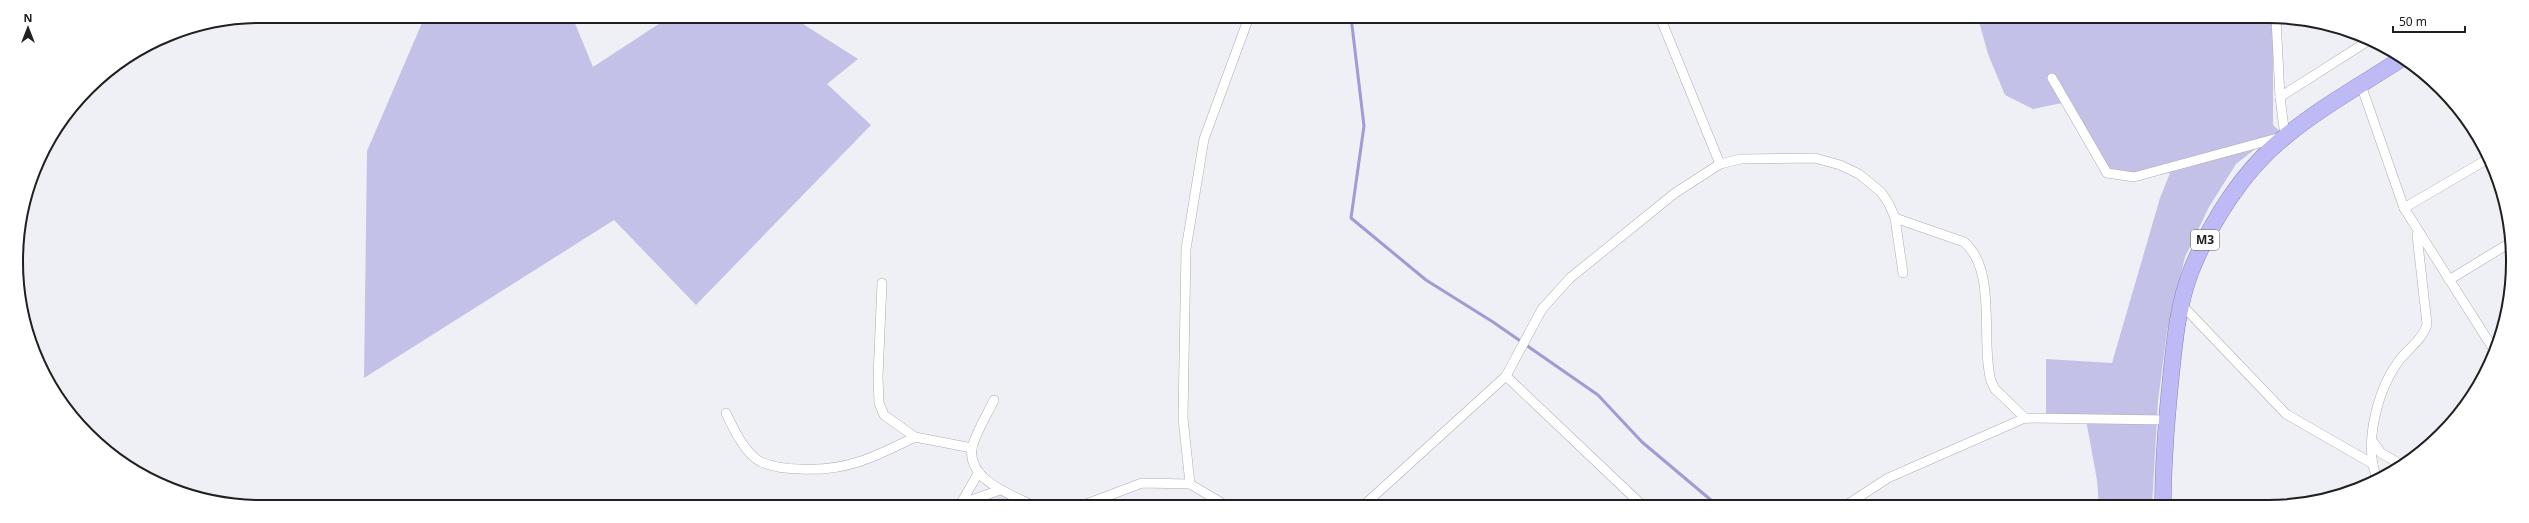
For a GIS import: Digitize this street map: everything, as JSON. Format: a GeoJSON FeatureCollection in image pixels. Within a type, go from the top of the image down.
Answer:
{"type":"FeatureCollection","features":[{"type":"Feature","properties":{"kind":"highway","name":"M3"},"geometry":{"type":"LineString","coordinates":[[2163,500],[2167,420],[2174,347],[2181,304],[2194,265],[2226,206],[2250,172],[2285,136],[2397,61]]}},
{"type":"Feature","properties":{"kind":"street"},"geometry":{"type":"LineString","coordinates":[[1190,484],[1183,418],[1186,249],[1204,139],[1247,23]]}},
{"type":"Feature","properties":{"kind":"street"},"geometry":{"type":"LineString","coordinates":[[1662,23],[1720,164]]}},
{"type":"Feature","properties":{"kind":"street"},"geometry":{"type":"LineString","coordinates":[[2052,78],[2107,173],[2134,176],[2285,136],[2280,97],[2276,24]]}},
{"type":"Feature","properties":{"kind":"street"},"geometry":{"type":"LineString","coordinates":[[2280,97],[2364,44]]}},
{"type":"Feature","properties":{"kind":"street"},"geometry":{"type":"LineString","coordinates":[[2361,85],[2404,208],[2417,231],[2491,345]]}},
{"type":"Feature","properties":{"kind":"street"},"geometry":{"type":"LineString","coordinates":[[1370,500],[1506,376],[1542,309],[1570,278],[1675,193],[1720,164],[1741,159],[1815,158],[1840,164],[1859,174],[1881,192],[1895,218],[1903,273]]}},
{"type":"Feature","properties":{"kind":"street"},"geometry":{"type":"LineString","coordinates":[[2404,208],[2484,161]]}},
{"type":"Feature","properties":{"kind":"street"},"geometry":{"type":"LineString","coordinates":[[1895,218],[1964,242],[1971,248],[1982,275],[1991,381],[1995,389],[2025,418]]}},
{"type":"Feature","properties":{"kind":"street"},"geometry":{"type":"LineString","coordinates":[[2376,473],[2373,462],[2375,418],[2390,377],[2400,359],[2425,331],[2427,324],[2417,231]]}},
{"type":"Feature","properties":{"kind":"street"},"geometry":{"type":"LineString","coordinates":[[2449,280],[2505,246]]}},
{"type":"Feature","properties":{"kind":"street"},"geometry":{"type":"LineString","coordinates":[[882,283],[878,377],[879,403],[884,415],[915,437],[972,448]]}},
{"type":"Feature","properties":{"kind":"street"},"geometry":{"type":"LineString","coordinates":[[2181,304],[2286,414],[2373,462]]}},
{"type":"Feature","properties":{"kind":"street"},"geometry":{"type":"LineString","coordinates":[[1506,376],[1637,500]]}},
{"type":"Feature","properties":{"kind":"street"},"geometry":{"type":"LineString","coordinates":[[994,400],[972,448],[979,472],[1000,490],[1021,500]]}},
{"type":"Feature","properties":{"kind":"street"},"geometry":{"type":"LineString","coordinates":[[726,413],[736,436],[760,462],[786,469],[820,470],[852,465],[881,454],[915,437]]}},
{"type":"Feature","properties":{"kind":"street"},"geometry":{"type":"LineString","coordinates":[[1854,500],[1888,478],[2025,418],[2167,420]]}},
{"type":"Feature","properties":{"kind":"street"},"geometry":{"type":"LineString","coordinates":[[2373,442],[2386,456],[2397,462]]}},
{"type":"Feature","properties":{"kind":"street"},"geometry":{"type":"LineString","coordinates":[[2373,462],[2386,456]]}},
{"type":"Feature","properties":{"kind":"street"},"geometry":{"type":"LineString","coordinates":[[962,500],[979,472]]}},
{"type":"Feature","properties":{"kind":"street"},"geometry":{"type":"LineString","coordinates":[[1096,500],[1142,483],[1190,484],[1217,500]]}},
{"type":"Feature","properties":{"kind":"street"},"geometry":{"type":"LineString","coordinates":[[971,500],[1000,490]]}},
{"type":"Feature","properties":{"kind":"shaded area"},"geometry":{"type":"Polygon","coordinates":[[[422,23],[575,23],[593,67],[660,23],[801,23],[858,59],[827,84],[871,125],[696,305],[614,220],[364,378],[367,151],[422,23]]]}},
{"type":"Feature","properties":{"kind":"shaded area"},"geometry":{"type":"Polygon","coordinates":[[[1979,23],[2273,23],[2273,125],[2285,136],[2272,136],[2236,164],[2209,207],[2185,257],[2167,331],[2158,401],[2152,500],[2099,500],[2097,480],[2086,420],[2046,419],[2046,359],[2112,363],[2160,198],[2170,173],[2134,177],[2107,173],[2067,102],[2033,109],[2005,95],[1988,54],[1979,23]]]}},
{"type":"Feature","properties":{"kind":"shaded area"},"geometry":{"type":"Polygon","coordinates":[[[1000,490],[1021,500],[971,500],[1000,490]]]}},
{"type":"Feature","properties":{"kind":"waterway"},"geometry":{"type":"LineString","coordinates":[[1352,23],[1364,126],[1351,218],[1426,280],[1493,322],[1598,395],[1642,442],[1711,500]]}}]}
